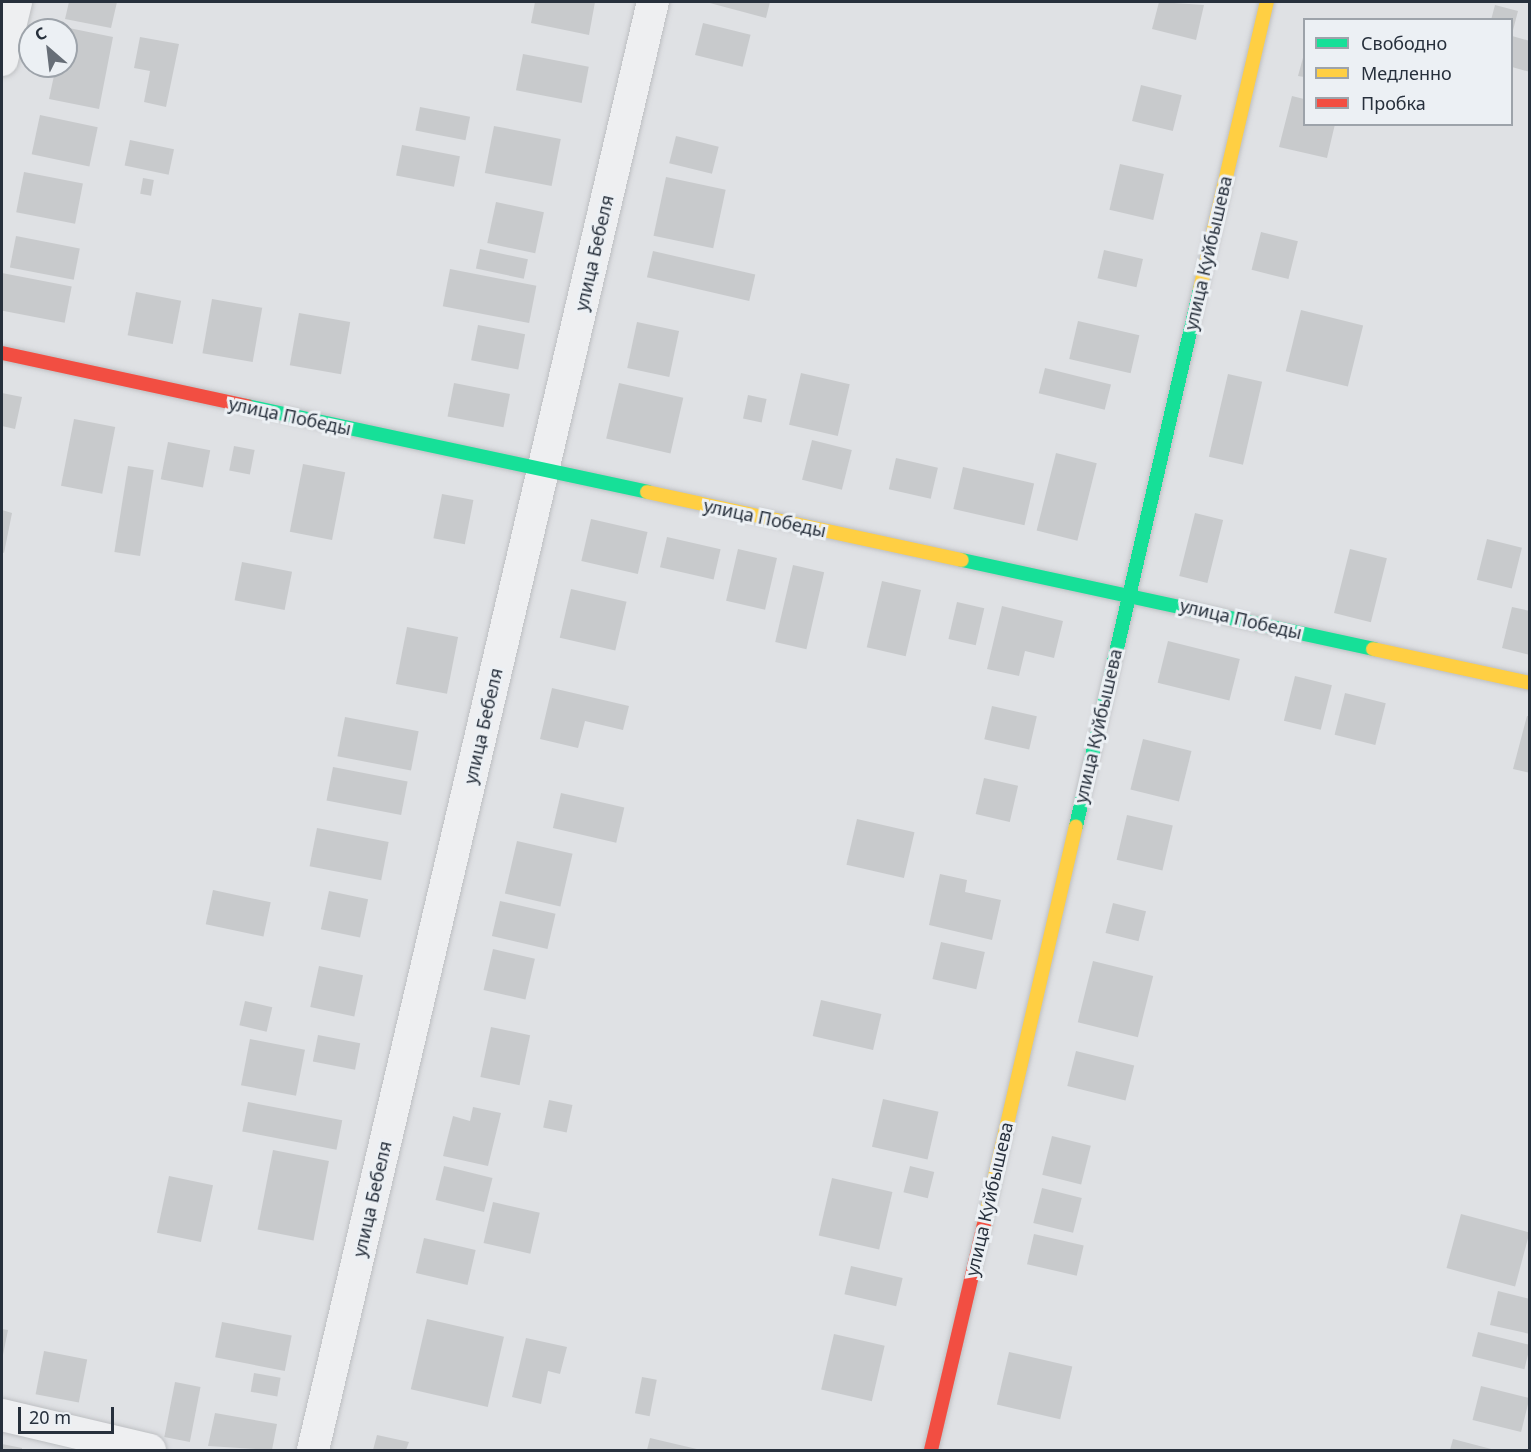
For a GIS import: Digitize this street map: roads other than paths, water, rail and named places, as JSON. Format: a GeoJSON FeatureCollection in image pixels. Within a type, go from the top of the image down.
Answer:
{"type":"FeatureCollection","features":[{"type":"Feature","properties":{"kind":"street"},"geometry":{"type":"LineString","coordinates":[[2,60],[16,2]]}},
{"type":"Feature","properties":{"kind":"street","name":"улица Бебеля"},"geometry":{"type":"LineString","coordinates":[[313,1450],[653,2]]}},
{"type":"Feature","properties":{"kind":"street","name":"улица Куйбышева"},"geometry":{"type":"LineString","coordinates":[[931,1450],[1267,2]]}},
{"type":"Feature","properties":{"kind":"street","name":"улица Победы"},"geometry":{"type":"LineString","coordinates":[[2,353],[543,472],[1129,594],[1530,683]]}},
{"type":"Feature","properties":{"kind":"street"},"geometry":{"type":"LineString","coordinates":[[2,1415],[150,1450]]}}]}
